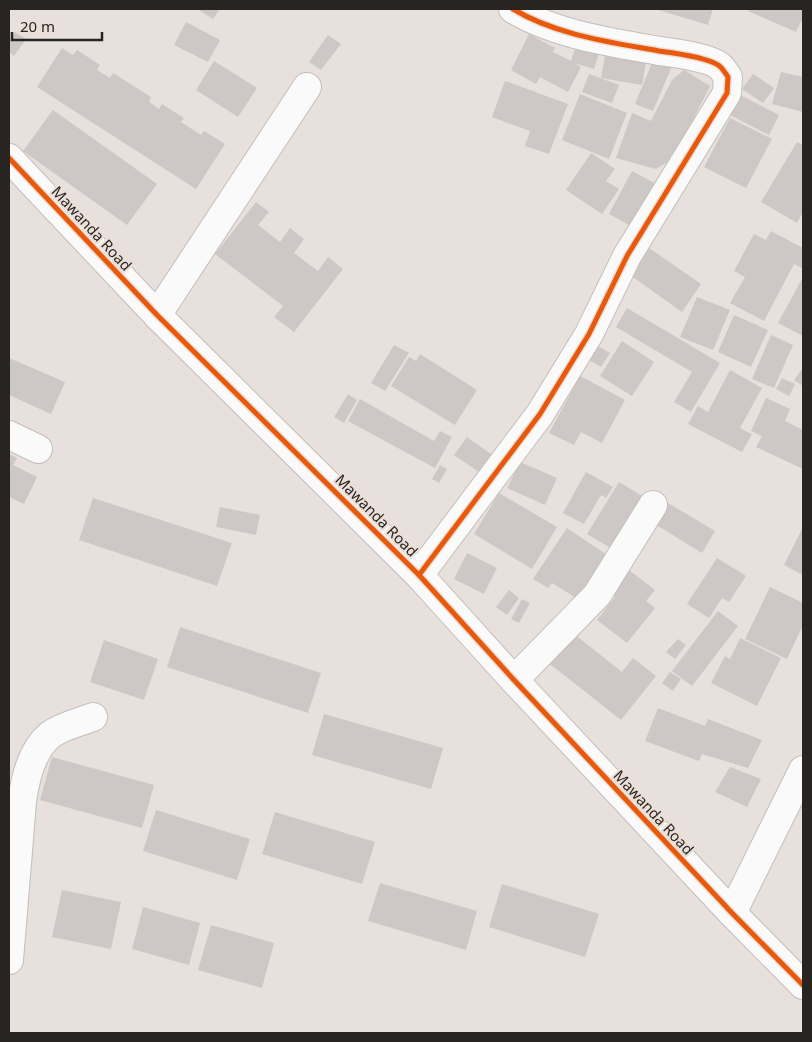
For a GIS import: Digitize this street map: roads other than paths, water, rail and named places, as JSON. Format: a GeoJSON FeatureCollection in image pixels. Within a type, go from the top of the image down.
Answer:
{"type":"FeatureCollection","features":[{"type":"Feature","properties":{"kind":"street"},"geometry":{"type":"LineString","coordinates":[[420,575],[540,414],[589,334],[627,256],[727,93],[728,77],[718,65],[693,57],[564,31],[534,20],[513,9]]}},
{"type":"Feature","properties":{"kind":"street"},"geometry":{"type":"LineString","coordinates":[[158,315],[307,87]]}},
{"type":"Feature","properties":{"kind":"street","name":"Mawanda Road"},"geometry":{"type":"LineString","coordinates":[[9,158],[158,315],[420,575],[514,680],[732,913],[803,985]]}},
{"type":"Feature","properties":{"kind":"street"},"geometry":{"type":"LineString","coordinates":[[9,435],[38,449]]}},
{"type":"Feature","properties":{"kind":"street"},"geometry":{"type":"LineString","coordinates":[[514,680],[597,596],[653,505]]}},
{"type":"Feature","properties":{"kind":"street"},"geometry":{"type":"LineString","coordinates":[[9,960],[22,802],[24,782],[28,770],[34,757],[50,735],[65,727],[93,717]]}},
{"type":"Feature","properties":{"kind":"street"},"geometry":{"type":"LineString","coordinates":[[732,913],[803,770]]}}]}
